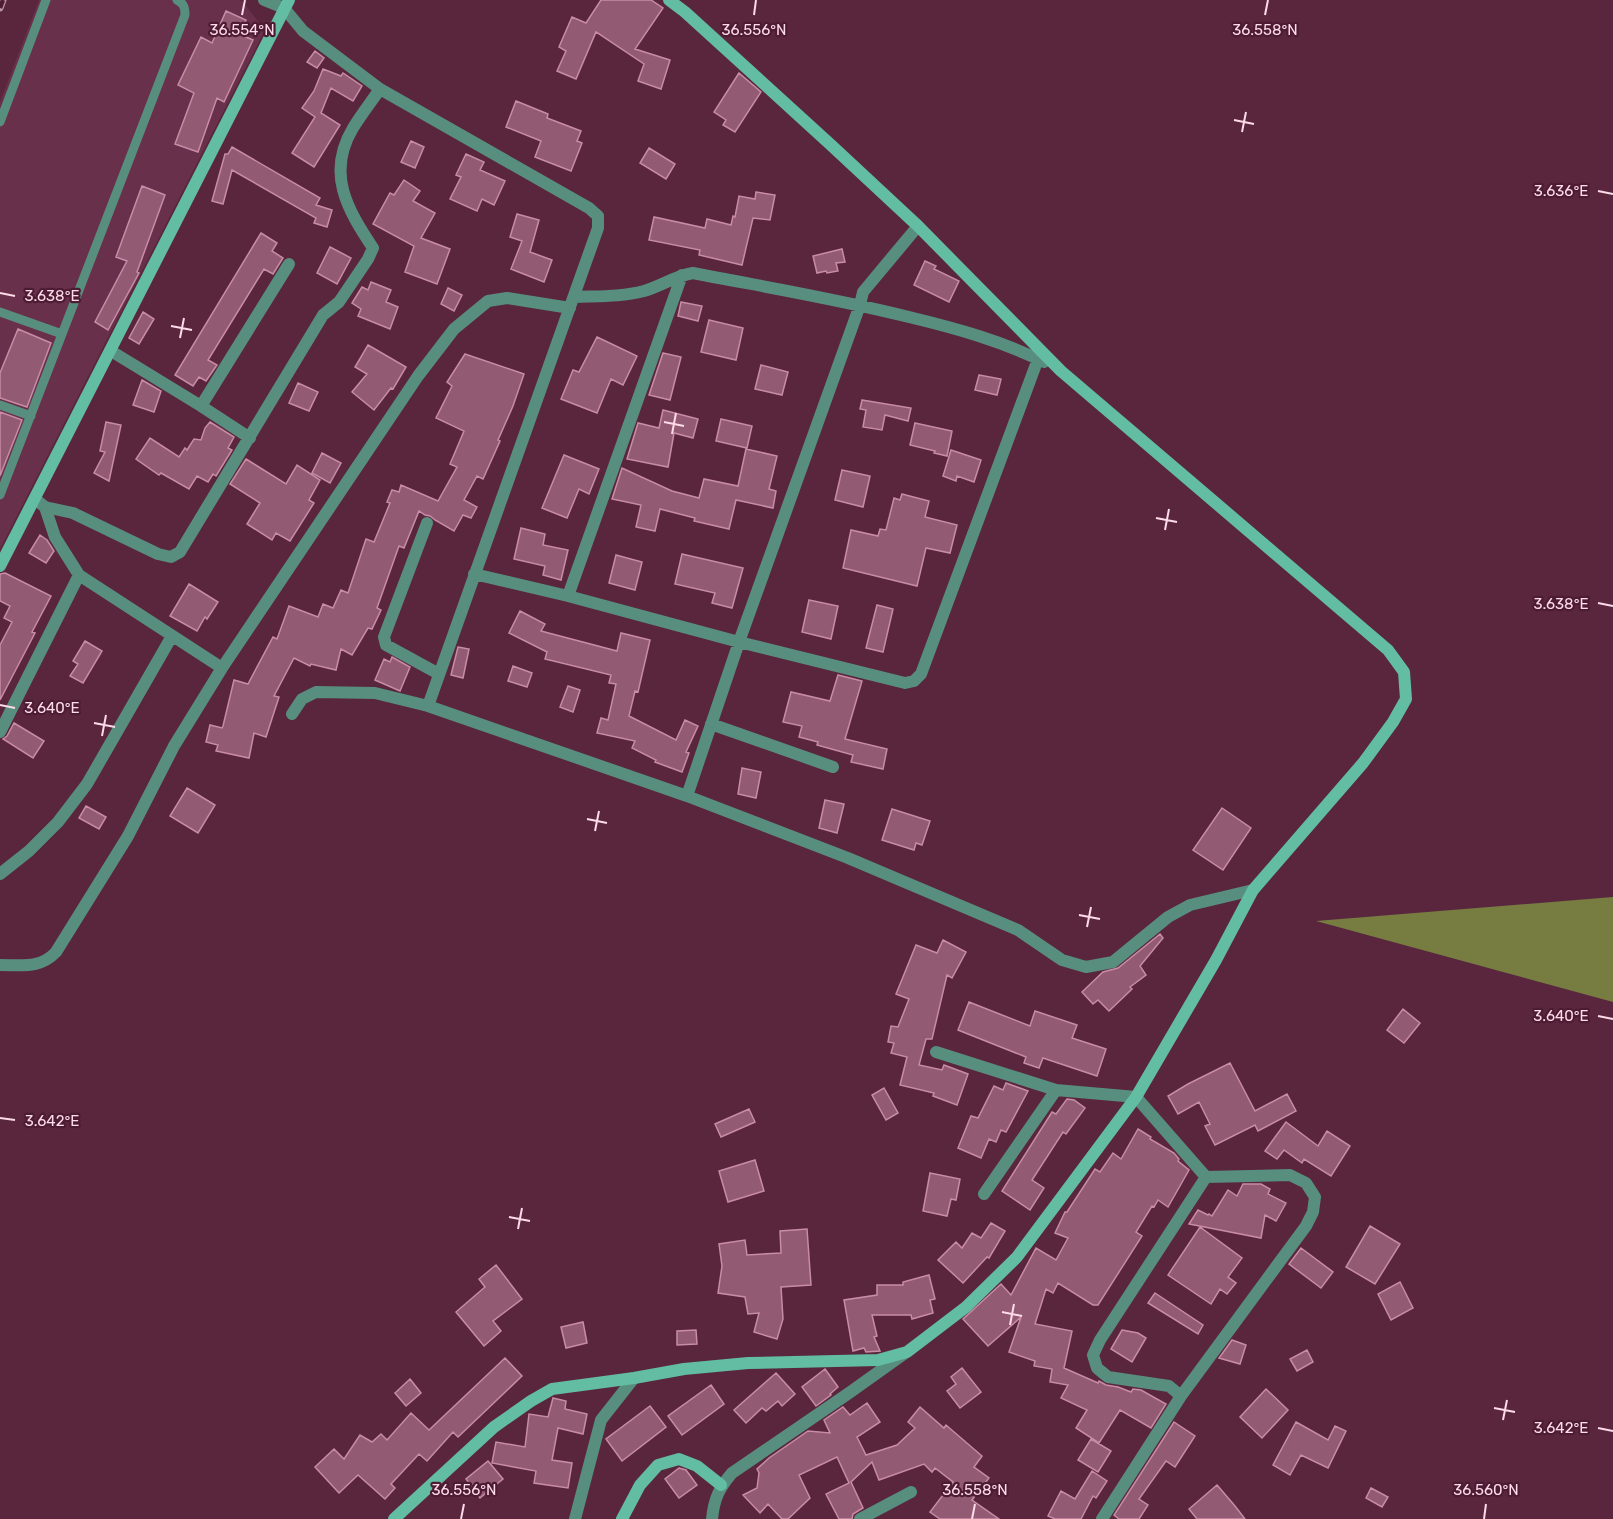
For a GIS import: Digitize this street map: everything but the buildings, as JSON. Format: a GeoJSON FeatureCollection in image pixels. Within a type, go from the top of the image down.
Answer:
{"type":"FeatureCollection","features":[{"type":"Feature","properties":{"kind":"street"},"geometry":{"type":"LineString","coordinates":[[264,0],[287,4],[303,31],[380,89],[589,208],[598,216],[598,228],[572,303],[428,706]]}},
{"type":"Feature","properties":{"kind":"street"},"geometry":{"type":"LineString","coordinates":[[669,0],[918,226],[1061,371],[1388,650],[1404,672],[1406,699],[1393,722],[1363,763],[1253,890],[1216,960],[1136,1097],[1017,1257],[966,1307],[907,1352],[732,1473],[721,1485],[711,1519]]}},
{"type":"Feature","properties":{"kind":"street"},"geometry":{"type":"LineString","coordinates":[[0,566],[40,503],[111,351],[287,4]]}},
{"type":"Feature","properties":{"kind":"street"},"geometry":{"type":"LineString","coordinates":[[40,503],[73,513],[158,554],[171,558],[180,552],[323,315],[339,302],[373,248],[353,218],[342,192],[340,177],[342,154],[352,130],[380,89]]}},
{"type":"Feature","properties":{"kind":"street"},"geometry":{"type":"LineString","coordinates":[[687,796],[863,292],[918,226]]}},
{"type":"Feature","properties":{"kind":"street"},"geometry":{"type":"LineString","coordinates":[[201,406],[289,264]]}},
{"type":"Feature","properties":{"kind":"street"},"geometry":{"type":"LineString","coordinates":[[0,965],[36,965],[48,960],[56,952],[128,836],[174,746],[222,668],[411,386],[454,329],[488,301],[507,298],[572,303],[624,296],[693,273],[860,305],[938,324],[979,336],[1038,359],[1061,371]]}},
{"type":"Feature","properties":{"kind":"street"},"geometry":{"type":"LineString","coordinates":[[568,596],[682,275]]}},
{"type":"Feature","properties":{"kind":"street"},"geometry":{"type":"LineString","coordinates":[[111,351],[250,438]]}},
{"type":"Feature","properties":{"kind":"street"},"geometry":{"type":"LineString","coordinates":[[474,574],[905,683],[914,681],[921,674],[1038,359]]}},
{"type":"Feature","properties":{"kind":"street"},"geometry":{"type":"LineString","coordinates":[[40,503],[55,537],[79,575],[222,668]]}},
{"type":"Feature","properties":{"kind":"street"},"geometry":{"type":"LineString","coordinates":[[427,523],[384,637],[387,645],[439,674]]}},
{"type":"Feature","properties":{"kind":"street"},"geometry":{"type":"LineString","coordinates":[[0,732],[79,575]]}},
{"type":"Feature","properties":{"kind":"street"},"geometry":{"type":"LineString","coordinates":[[0,874],[29,851],[58,822],[87,784],[172,636]]}},
{"type":"Feature","properties":{"kind":"street"},"geometry":{"type":"LineString","coordinates":[[292,714],[302,699],[316,692],[375,693],[428,706],[687,796],[848,858],[1018,930],[1062,960],[1086,967],[1113,962],[1168,916],[1190,905],[1253,890]]}},
{"type":"Feature","properties":{"kind":"street"},"geometry":{"type":"LineString","coordinates":[[711,724],[833,767]]}},
{"type":"Feature","properties":{"kind":"street"},"geometry":{"type":"LineString","coordinates":[[936,1052],[1056,1090],[1136,1097],[1206,1178]]}},
{"type":"Feature","properties":{"kind":"street"},"geometry":{"type":"LineString","coordinates":[[984,1194],[1056,1090]]}},
{"type":"Feature","properties":{"kind":"street"},"geometry":{"type":"LineString","coordinates":[[1102,1519],[1181,1396],[1306,1226],[1313,1212],[1315,1197],[1306,1183],[1290,1175],[1206,1178]]}},
{"type":"Feature","properties":{"kind":"street"},"geometry":{"type":"LineString","coordinates":[[1181,1396],[1169,1386],[1108,1377],[1097,1368],[1094,1355],[1100,1340],[1206,1178]]}},
{"type":"Feature","properties":{"kind":"street"},"geometry":{"type":"LineString","coordinates":[[394,1519],[494,1427],[552,1389],[684,1369],[748,1363],[878,1360],[907,1352]]}},
{"type":"Feature","properties":{"kind":"street"},"geometry":{"type":"LineString","coordinates":[[574,1519],[601,1420],[634,1378]]}},
{"type":"Feature","properties":{"kind":"street"},"geometry":{"type":"LineString","coordinates":[[622,1519],[640,1485],[658,1465],[679,1459],[697,1466],[721,1485]]}},
{"type":"Feature","properties":{"kind":"street"},"geometry":{"type":"LineString","coordinates":[[861,1519],[910,1492]]}},
{"type":"Feature","properties":{"kind":"lane"},"geometry":{"type":"LineString","coordinates":[[0,122],[46,0]]}},
{"type":"Feature","properties":{"kind":"lane"},"geometry":{"type":"LineString","coordinates":[[0,495],[185,15],[185,7],[177,0]]}},
{"type":"Feature","properties":{"kind":"lane"},"geometry":{"type":"LineString","coordinates":[[0,312],[62,334]]}},
{"type":"Feature","properties":{"kind":"lane"},"geometry":{"type":"LineString","coordinates":[[0,405],[30,416]]}},
{"type":"Feature","properties":{"kind":"shaded area"},"geometry":{"type":"Polygon","coordinates":[[[39,0],[239,0],[265,30],[0,549],[0,102],[39,0]]]}},
{"type":"Feature","properties":{"kind":"green space"},"geometry":{"type":"Polygon","coordinates":[[[1613,897],[1613,1002],[1316,921],[1613,897]]]}},
{"type":"Feature","properties":{"kind":"railway"},"geometry":{"type":"LineString","coordinates":[[0,8],[3,0]]}}]}
